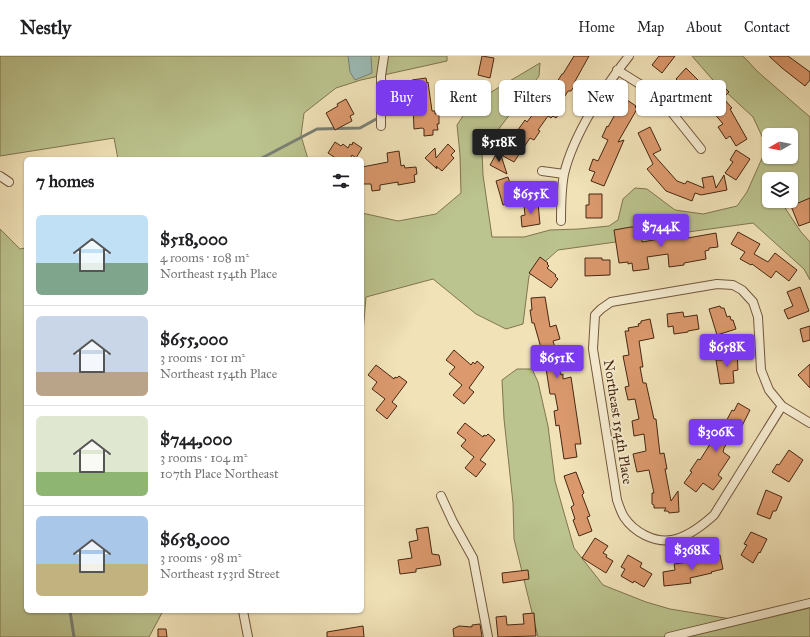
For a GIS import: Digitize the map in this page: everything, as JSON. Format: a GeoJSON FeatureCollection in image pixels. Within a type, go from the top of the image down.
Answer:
{"type":"FeatureCollection","features":[{"type":"Feature","properties":{"kind":"street"},"geometry":{"type":"LineString","coordinates":[[381,126],[381,76],[384,56]]}},
{"type":"Feature","properties":{"kind":"street"},"geometry":{"type":"LineString","coordinates":[[561,220],[561,190],[570,155],[579,135],[617,70],[629,56]]}},
{"type":"Feature","properties":{"kind":"street"},"geometry":{"type":"LineString","coordinates":[[617,70],[651,92],[664,104],[701,149]]}},
{"type":"Feature","properties":{"kind":"street"},"geometry":{"type":"LineString","coordinates":[[542,171],[564,174]]}},
{"type":"Feature","properties":{"kind":"street"},"geometry":{"type":"LineString","coordinates":[[0,176],[10,182]]}},
{"type":"Feature","properties":{"kind":"street","name":"Northeast 154th Place"},"geometry":{"type":"LineString","coordinates":[[717,284],[733,285],[742,290],[753,302],[758,317],[761,370],[769,390],[782,406],[714,515],[703,525],[686,535],[672,540],[645,536],[634,529],[624,517],[617,500],[592,349],[595,316],[601,309],[611,302],[717,284]]}},
{"type":"Feature","properties":{"kind":"street"},"geometry":{"type":"LineString","coordinates":[[782,406],[810,423]]}},
{"type":"Feature","properties":{"kind":"street"},"geometry":{"type":"LineString","coordinates":[[441,496],[452,522],[473,558],[488,637]]}},
{"type":"Feature","properties":{"kind":"street"},"geometry":{"type":"LineString","coordinates":[[669,637],[810,603]]}},
{"type":"Feature","properties":{"kind":"street"},"geometry":{"type":"LineString","coordinates":[[243,613],[248,637]]}},
{"type":"Feature","properties":{"kind":"green space"},"geometry":{"type":"Polygon","coordinates":[[[0,56],[447,56],[447,61],[361,80],[336,88],[304,113],[301,136],[307,157],[118,157],[114,138],[0,156],[0,56]]]}},
{"type":"Feature","properties":{"kind":"green space"},"geometry":{"type":"Polygon","coordinates":[[[692,56],[743,56],[758,72],[810,117],[810,205],[798,206],[798,172],[762,172],[762,208],[785,208],[801,232],[810,242],[810,280],[804,269],[753,223],[558,250],[529,276],[523,324],[506,329],[476,314],[433,279],[366,297],[364,320],[364,213],[398,221],[436,214],[461,193],[460,155],[457,125],[463,116],[491,116],[491,92],[499,87],[499,116],[509,116],[482,151],[483,175],[492,237],[524,237],[550,230],[609,226],[618,220],[623,199],[635,188],[647,189],[675,210],[703,214],[737,206],[747,192],[762,158],[762,164],[798,164],[798,128],[762,128],[762,136],[753,117],[726,92],[726,80],[713,80],[692,56]]]}},
{"type":"Feature","properties":{"kind":"green space"},"geometry":{"type":"Polygon","coordinates":[[[540,63],[539,76],[536,80],[511,80],[540,63]]]}},
{"type":"Feature","properties":{"kind":"green space"},"geometry":{"type":"Polygon","coordinates":[[[0,229],[20,249],[24,248],[24,613],[162,613],[149,637],[0,637],[0,229]]]}},
{"type":"Feature","properties":{"kind":"green space"},"geometry":{"type":"Polygon","coordinates":[[[517,369],[532,369],[538,382],[548,426],[555,481],[574,548],[603,585],[646,602],[670,609],[737,620],[810,603],[810,637],[538,637],[514,539],[513,503],[504,419],[502,380],[517,369]]]}},
{"type":"Feature","properties":{"kind":"water"},"geometry":{"type":"Polygon","coordinates":[[[348,56],[371,56],[372,73],[355,80],[350,72],[348,56]]]}},
{"type":"Feature","properties":{"kind":"building"},"geometry":{"type":"Polygon","coordinates":[[[482,56],[494,58],[490,78],[478,75],[482,56]]]}},
{"type":"Feature","properties":{"kind":"building"},"geometry":{"type":"Polygon","coordinates":[[[574,56],[589,56],[576,80],[573,80],[573,88],[571,91],[568,91],[565,96],[565,80],[558,80],[574,56]]]}},
{"type":"Feature","properties":{"kind":"building"},"geometry":{"type":"Polygon","coordinates":[[[659,56],[675,56],[662,73],[652,65],[659,56]]]}},
{"type":"Feature","properties":{"kind":"building"},"geometry":{"type":"Polygon","coordinates":[[[769,56],[788,56],[810,72],[810,80],[805,86],[769,56]]]}},
{"type":"Feature","properties":{"kind":"building"},"geometry":{"type":"Polygon","coordinates":[[[686,68],[698,80],[677,80],[676,79],[686,68]]]}},
{"type":"Feature","properties":{"kind":"building"},"geometry":{"type":"Polygon","coordinates":[[[426,78],[426,80],[412,80],[426,78]]]}},
{"type":"Feature","properties":{"kind":"building"},"geometry":{"type":"Polygon","coordinates":[[[428,82],[432,111],[435,111],[435,116],[439,116],[439,124],[437,124],[438,130],[433,130],[433,135],[424,136],[424,129],[414,129],[413,116],[427,116],[428,82]]]}},
{"type":"Feature","properties":{"kind":"building"},"geometry":{"type":"Polygon","coordinates":[[[346,99],[354,114],[350,116],[352,121],[335,130],[326,113],[346,99]]]}},
{"type":"Feature","properties":{"kind":"building"},"geometry":{"type":"Polygon","coordinates":[[[628,101],[636,106],[636,111],[618,142],[624,140],[604,186],[591,181],[595,172],[589,170],[593,159],[598,161],[608,140],[602,137],[607,126],[608,127],[614,116],[628,116],[628,101]]]}},
{"type":"Feature","properties":{"kind":"building"},"geometry":{"type":"Polygon","coordinates":[[[726,101],[732,108],[730,109],[747,139],[736,146],[730,136],[726,139],[718,127],[723,124],[716,116],[726,116],[726,101]]]}},
{"type":"Feature","properties":{"kind":"building"},"geometry":{"type":"Polygon","coordinates":[[[532,116],[548,116],[538,130],[540,131],[534,140],[530,138],[514,162],[503,156],[510,141],[525,120],[527,122],[532,116]]]}},
{"type":"Feature","properties":{"kind":"building"},"geometry":{"type":"Polygon","coordinates":[[[650,127],[661,150],[653,154],[677,181],[685,184],[687,181],[704,188],[702,178],[713,176],[716,188],[724,175],[727,190],[701,195],[695,193],[692,201],[666,191],[647,169],[653,164],[638,133],[650,127]]]}},
{"type":"Feature","properties":{"kind":"building"},"geometry":{"type":"Polygon","coordinates":[[[335,142],[341,146],[343,144],[348,148],[353,142],[362,148],[357,157],[352,155],[351,157],[334,157],[328,153],[335,142]]]}},
{"type":"Feature","properties":{"kind":"building"},"geometry":{"type":"Polygon","coordinates":[[[448,144],[455,151],[451,155],[454,158],[442,171],[436,166],[437,169],[425,158],[435,148],[436,158],[448,144]]]}},
{"type":"Feature","properties":{"kind":"building"},"geometry":{"type":"Polygon","coordinates":[[[499,149],[507,174],[490,165],[499,149]]]}},
{"type":"Feature","properties":{"kind":"building"},"geometry":{"type":"Polygon","coordinates":[[[736,150],[750,159],[736,180],[725,173],[733,162],[730,160],[736,150]]]}},
{"type":"Feature","properties":{"kind":"building"},"geometry":{"type":"Polygon","coordinates":[[[399,151],[401,166],[404,165],[405,168],[416,167],[417,174],[414,175],[415,182],[398,185],[398,182],[380,185],[380,190],[372,191],[371,184],[364,184],[364,167],[388,162],[387,153],[399,151]]]}},
{"type":"Feature","properties":{"kind":"building"},"geometry":{"type":"Polygon","coordinates":[[[508,177],[512,189],[515,188],[519,200],[503,205],[496,181],[508,177]]]}},
{"type":"Feature","properties":{"kind":"building"},"geometry":{"type":"Polygon","coordinates":[[[589,194],[602,194],[602,218],[586,218],[586,205],[589,205],[589,194]]]}},
{"type":"Feature","properties":{"kind":"building"},"geometry":{"type":"Polygon","coordinates":[[[810,198],[810,222],[799,226],[792,208],[798,208],[798,203],[810,198]]]}},
{"type":"Feature","properties":{"kind":"building"},"geometry":{"type":"Polygon","coordinates":[[[538,203],[540,224],[522,227],[521,216],[525,215],[524,205],[538,203]]]}},
{"type":"Feature","properties":{"kind":"building"},"geometry":{"type":"Polygon","coordinates":[[[642,227],[642,242],[682,235],[682,239],[716,233],[718,247],[709,248],[709,250],[705,251],[706,259],[684,263],[684,265],[669,267],[668,254],[647,257],[649,269],[633,271],[632,263],[619,263],[614,230],[642,227]]]}},
{"type":"Feature","properties":{"kind":"building"},"geometry":{"type":"Polygon","coordinates":[[[738,232],[760,244],[754,254],[768,262],[775,253],[797,270],[789,281],[776,271],[771,278],[752,264],[751,265],[740,259],[745,252],[731,244],[738,232]]]}},
{"type":"Feature","properties":{"kind":"building"},"geometry":{"type":"Polygon","coordinates":[[[540,257],[548,263],[547,264],[549,266],[547,268],[556,275],[555,276],[558,279],[551,288],[529,273],[540,257]]]}},
{"type":"Feature","properties":{"kind":"building"},"geometry":{"type":"Polygon","coordinates":[[[585,258],[602,258],[602,260],[610,260],[610,275],[585,276],[585,258]]]}},
{"type":"Feature","properties":{"kind":"building"},"geometry":{"type":"Polygon","coordinates":[[[800,287],[809,311],[788,319],[784,310],[793,306],[787,292],[800,287]]]}},
{"type":"Feature","properties":{"kind":"building"},"geometry":{"type":"Polygon","coordinates":[[[545,297],[550,327],[556,325],[560,339],[553,341],[558,357],[561,375],[563,374],[563,379],[571,377],[581,444],[575,444],[577,457],[564,459],[559,425],[556,426],[554,411],[558,410],[555,394],[550,394],[545,362],[534,323],[532,323],[530,310],[532,310],[531,298],[545,297]]]}},
{"type":"Feature","properties":{"kind":"building"},"geometry":{"type":"Polygon","coordinates":[[[720,306],[721,308],[724,308],[727,317],[730,316],[731,320],[733,320],[736,329],[717,335],[709,309],[720,306]]]}},
{"type":"Feature","properties":{"kind":"building"},"geometry":{"type":"Polygon","coordinates":[[[683,312],[684,317],[697,315],[699,329],[674,334],[673,326],[668,327],[667,314],[683,312]]]}},
{"type":"Feature","properties":{"kind":"building"},"geometry":{"type":"Polygon","coordinates":[[[650,319],[654,338],[639,341],[643,367],[640,367],[643,383],[646,383],[654,419],[656,419],[660,454],[664,453],[667,469],[665,469],[671,501],[678,491],[679,512],[669,513],[668,511],[664,511],[666,508],[654,508],[654,505],[652,504],[652,493],[654,493],[649,470],[637,472],[633,454],[646,451],[644,434],[634,436],[632,421],[639,419],[635,399],[628,400],[625,387],[629,386],[623,356],[629,355],[625,331],[629,331],[628,328],[639,326],[638,324],[641,323],[641,321],[650,319]]]}},
{"type":"Feature","properties":{"kind":"building"},"geometry":{"type":"Polygon","coordinates":[[[810,326],[810,340],[803,342],[800,329],[810,326]]]}},
{"type":"Feature","properties":{"kind":"building"},"geometry":{"type":"Polygon","coordinates":[[[454,350],[471,365],[473,362],[475,364],[477,361],[484,367],[469,388],[474,392],[464,404],[453,395],[462,385],[449,374],[455,367],[446,360],[454,350]]]}},
{"type":"Feature","properties":{"kind":"building"},"geometry":{"type":"Polygon","coordinates":[[[737,353],[738,370],[733,371],[734,383],[720,384],[716,360],[724,360],[724,354],[737,353]]]}},
{"type":"Feature","properties":{"kind":"building"},"geometry":{"type":"Polygon","coordinates":[[[810,364],[810,388],[798,375],[810,364]]]}},
{"type":"Feature","properties":{"kind":"building"},"geometry":{"type":"Polygon","coordinates":[[[376,365],[394,379],[395,377],[397,378],[399,376],[407,382],[392,402],[397,406],[387,419],[376,410],[385,399],[372,389],[377,382],[368,375],[376,365]]]}},
{"type":"Feature","properties":{"kind":"building"},"geometry":{"type":"Polygon","coordinates":[[[738,403],[750,410],[739,432],[735,430],[724,448],[723,452],[730,457],[718,475],[722,478],[713,490],[703,483],[696,492],[684,483],[692,472],[690,471],[698,459],[700,460],[717,434],[719,435],[732,410],[734,411],[738,403]]]}},
{"type":"Feature","properties":{"kind":"building"},"geometry":{"type":"Polygon","coordinates":[[[465,423],[483,437],[484,435],[486,436],[488,434],[495,440],[480,460],[486,464],[476,477],[465,468],[474,457],[461,446],[466,440],[457,433],[465,423]]]}},
{"type":"Feature","properties":{"kind":"building"},"geometry":{"type":"Polygon","coordinates":[[[789,450],[803,460],[789,482],[772,472],[777,464],[779,465],[789,450]]]}},
{"type":"Feature","properties":{"kind":"building"},"geometry":{"type":"Polygon","coordinates":[[[576,472],[584,493],[582,495],[590,516],[587,517],[592,531],[579,536],[573,520],[575,519],[571,507],[574,505],[564,476],[576,472]]]}},
{"type":"Feature","properties":{"kind":"building"},"geometry":{"type":"Polygon","coordinates":[[[766,490],[782,497],[776,511],[773,511],[770,519],[757,514],[766,490]]]}},
{"type":"Feature","properties":{"kind":"building"},"geometry":{"type":"Polygon","coordinates":[[[428,527],[432,554],[439,555],[441,565],[416,569],[416,572],[400,574],[398,560],[412,558],[409,542],[418,540],[416,529],[428,527]]]}},
{"type":"Feature","properties":{"kind":"building"},"geometry":{"type":"Polygon","coordinates":[[[751,532],[767,539],[753,563],[741,555],[747,545],[744,544],[751,532]]]}},
{"type":"Feature","properties":{"kind":"building"},"geometry":{"type":"Polygon","coordinates":[[[595,538],[608,546],[603,553],[607,555],[606,557],[613,561],[606,573],[582,558],[595,538]]]}},
{"type":"Feature","properties":{"kind":"building"},"geometry":{"type":"Polygon","coordinates":[[[628,555],[642,563],[640,567],[652,574],[644,587],[621,576],[625,569],[621,567],[628,555]]]}},
{"type":"Feature","properties":{"kind":"building"},"geometry":{"type":"Polygon","coordinates":[[[720,555],[723,569],[690,578],[691,583],[664,586],[663,572],[675,570],[674,564],[696,561],[720,555]]]}},
{"type":"Feature","properties":{"kind":"building"},"geometry":{"type":"Polygon","coordinates":[[[528,570],[529,579],[503,583],[502,573],[528,570]]]}},
{"type":"Feature","properties":{"kind":"building"},"geometry":{"type":"Polygon","coordinates":[[[534,613],[536,636],[498,637],[496,617],[506,616],[507,625],[524,624],[523,614],[534,613]]]}},
{"type":"Feature","properties":{"kind":"building"},"geometry":{"type":"Polygon","coordinates":[[[480,624],[482,637],[454,637],[453,629],[459,626],[472,627],[472,625],[480,624]]]}},
{"type":"Feature","properties":{"kind":"building"},"geometry":{"type":"Polygon","coordinates":[[[363,626],[364,637],[327,637],[327,632],[363,626]]]}},
{"type":"Feature","properties":{"kind":"building"},"geometry":{"type":"Polygon","coordinates":[[[158,629],[166,629],[167,637],[158,637],[158,629]]]}},
{"type":"Feature","properties":{"kind":"waterway"},"geometry":{"type":"LineString","coordinates":[[264,157],[317,129],[360,128],[382,116]]}},
{"type":"Feature","properties":{"kind":"waterway"},"geometry":{"type":"LineString","coordinates":[[70,613],[74,637]]}}]}
